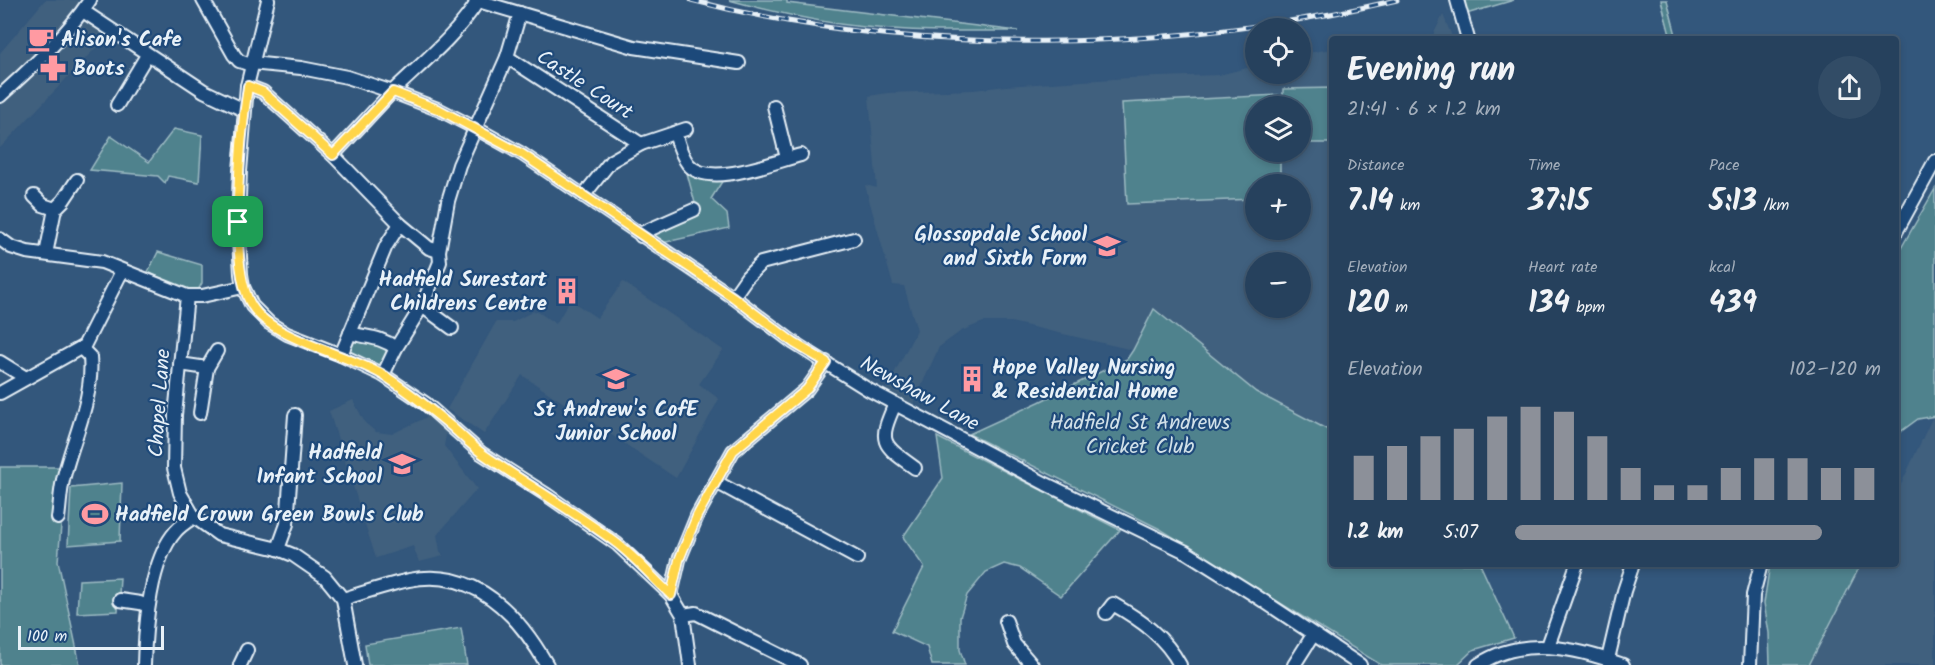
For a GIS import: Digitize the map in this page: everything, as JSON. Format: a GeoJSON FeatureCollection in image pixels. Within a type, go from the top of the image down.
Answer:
{"type":"FeatureCollection","features":[{"type":"Feature","properties":{"kind":"street"},"geometry":{"type":"LineString","coordinates":[[0,96],[34,66],[90,0]]}},
{"type":"Feature","properties":{"kind":"street"},"geometry":{"type":"LineString","coordinates":[[203,0],[234,56],[239,61],[251,64]]}},
{"type":"Feature","properties":{"kind":"street"},"geometry":{"type":"LineString","coordinates":[[268,0],[251,64],[244,110],[238,222],[243,287],[252,306],[269,322],[287,334],[341,355],[383,375],[426,405],[481,453],[617,544],[671,595],[683,615],[690,665]]}},
{"type":"Feature","properties":{"kind":"street"},"geometry":{"type":"LineString","coordinates":[[333,155],[458,28],[476,1],[634,47],[739,63]]}},
{"type":"Feature","properties":{"kind":"street"},"geometry":{"type":"LineString","coordinates":[[1458,5],[1467,36]]}},
{"type":"Feature","properties":{"kind":"street"},"geometry":{"type":"LineString","coordinates":[[83,11],[204,91],[244,110]]}},
{"type":"Feature","properties":{"kind":"street"},"geometry":{"type":"LineString","coordinates":[[383,375],[396,348],[422,306],[440,262],[439,251],[448,201],[459,165],[477,129],[507,57],[520,13]]}},
{"type":"Feature","properties":{"kind":"street"},"geometry":{"type":"LineString","coordinates":[[117,105],[147,55]]}},
{"type":"Feature","properties":{"kind":"street","name":"Castle Court"},"geometry":{"type":"LineString","coordinates":[[507,57],[641,144]]}},
{"type":"Feature","properties":{"kind":"street","name":"Newshaw Lane"},"geometry":{"type":"LineString","coordinates":[[251,64],[301,68],[335,75],[393,92],[440,110],[477,129],[522,154],[733,297],[794,343],[869,390],[1046,484],[1186,552],[1360,665]]}},
{"type":"Feature","properties":{"kind":"street"},"geometry":{"type":"LineString","coordinates":[[248,86],[263,92],[333,155],[400,224],[429,248],[439,251]]}},
{"type":"Feature","properties":{"kind":"street"},"geometry":{"type":"LineString","coordinates":[[774,106],[787,159]]}},
{"type":"Feature","properties":{"kind":"street"},"geometry":{"type":"LineString","coordinates":[[583,196],[611,161],[641,144],[681,131],[687,163],[695,171],[705,175],[728,174],[801,155]]}},
{"type":"Feature","properties":{"kind":"street"},"geometry":{"type":"LineString","coordinates":[[1899,227],[1935,161]]}},
{"type":"Feature","properties":{"kind":"street"},"geometry":{"type":"LineString","coordinates":[[46,255],[55,208],[63,201],[77,180]]}},
{"type":"Feature","properties":{"kind":"street"},"geometry":{"type":"LineString","coordinates":[[34,196],[43,205],[55,208]]}},
{"type":"Feature","properties":{"kind":"street"},"geometry":{"type":"LineString","coordinates":[[641,236],[644,232],[694,210]]}},
{"type":"Feature","properties":{"kind":"street"},"geometry":{"type":"LineString","coordinates":[[341,355],[386,246],[400,224]]}},
{"type":"Feature","properties":{"kind":"street"},"geometry":{"type":"LineString","coordinates":[[0,238],[11,247],[27,252],[102,262],[187,296],[213,294],[243,287]]}},
{"type":"Feature","properties":{"kind":"street"},"geometry":{"type":"LineString","coordinates":[[733,297],[747,277],[761,263],[854,239]]}},
{"type":"Feature","properties":{"kind":"street"},"geometry":{"type":"LineString","coordinates":[[0,393],[82,347],[122,271]]}},
{"type":"Feature","properties":{"kind":"street","name":"Chapel Lane"},"geometry":{"type":"LineString","coordinates":[[187,296],[175,415],[174,468],[180,493],[194,517],[219,535],[278,549],[293,555],[325,577],[343,598]]}},
{"type":"Feature","properties":{"kind":"street"},"geometry":{"type":"LineString","coordinates":[[422,306],[452,328]]}},
{"type":"Feature","properties":{"kind":"street"},"geometry":{"type":"LineString","coordinates":[[350,333],[376,337],[396,348]]}},
{"type":"Feature","properties":{"kind":"street"},"geometry":{"type":"LineString","coordinates":[[58,518],[63,481],[82,419],[91,368],[90,357],[82,347]]}},
{"type":"Feature","properties":{"kind":"street"},"geometry":{"type":"LineString","coordinates":[[200,413],[207,368],[217,351]]}},
{"type":"Feature","properties":{"kind":"street"},"geometry":{"type":"LineString","coordinates":[[0,362],[27,378]]}},
{"type":"Feature","properties":{"kind":"street"},"geometry":{"type":"LineString","coordinates":[[671,595],[679,560],[697,516],[733,451],[807,389],[826,362]]}},
{"type":"Feature","properties":{"kind":"street"},"geometry":{"type":"LineString","coordinates":[[180,364],[207,368]]}},
{"type":"Feature","properties":{"kind":"street"},"geometry":{"type":"LineString","coordinates":[[895,404],[884,434],[886,443],[892,453],[915,468]]}},
{"type":"Feature","properties":{"kind":"street"},"geometry":{"type":"LineString","coordinates":[[278,549],[287,524],[295,415]]}},
{"type":"Feature","properties":{"kind":"street"},"geometry":{"type":"LineString","coordinates":[[716,482],[857,558]]}},
{"type":"Feature","properties":{"kind":"street"},"geometry":{"type":"LineString","coordinates":[[144,665],[148,606],[164,551],[175,532],[194,517]]}},
{"type":"Feature","properties":{"kind":"street"},"geometry":{"type":"LineString","coordinates":[[1548,646],[1575,567]]}},
{"type":"Feature","properties":{"kind":"street"},"geometry":{"type":"LineString","coordinates":[[1608,659],[1631,567]]}},
{"type":"Feature","properties":{"kind":"street"},"geometry":{"type":"LineString","coordinates":[[1750,665],[1753,595],[1760,567]]}},
{"type":"Feature","properties":{"kind":"street"},"geometry":{"type":"LineString","coordinates":[[355,665],[343,598],[411,580],[436,578],[484,592],[507,610],[532,638],[547,665]]}},
{"type":"Feature","properties":{"kind":"street"},"geometry":{"type":"LineString","coordinates":[[120,600],[148,606]]}},
{"type":"Feature","properties":{"kind":"street"},"geometry":{"type":"LineString","coordinates":[[1106,613],[1113,604],[1136,617],[1161,638],[1180,665]]}},
{"type":"Feature","properties":{"kind":"street"},"geometry":{"type":"LineString","coordinates":[[683,615],[696,613],[801,665]]}},
{"type":"Feature","properties":{"kind":"street"},"geometry":{"type":"LineString","coordinates":[[1006,621],[1018,652],[1032,665]]}},
{"type":"Feature","properties":{"kind":"street"},"geometry":{"type":"LineString","coordinates":[[1294,665],[1313,635]]}},
{"type":"Feature","properties":{"kind":"street"},"geometry":{"type":"LineString","coordinates":[[1478,665],[1488,658],[1509,651],[1548,646],[1585,652],[1623,665]]}},
{"type":"Feature","properties":{"kind":"street"},"geometry":{"type":"LineString","coordinates":[[240,665],[247,650]]}},
{"type":"Feature","properties":{"kind":"shaded area"},"geometry":{"type":"Polygon","coordinates":[[[45,0],[77,0],[106,37],[0,148],[0,53],[45,0]]]}},
{"type":"Feature","properties":{"kind":"shaded area"},"geometry":{"type":"Polygon","coordinates":[[[1443,15],[1452,36],[1426,36],[1433,35],[1443,15]]]}},
{"type":"Feature","properties":{"kind":"shaded area","name":"Glossopdale School and Sixth Form"},"geometry":{"type":"Polygon","coordinates":[[[1329,49],[1329,430],[1256,392],[1154,310],[1133,350],[1011,322],[983,322],[961,331],[939,347],[913,404],[886,389],[917,330],[904,286],[893,285],[865,185],[877,188],[869,96],[1130,78],[1219,75],[1245,68],[1245,84],[1311,84],[1311,52],[1329,49]]]}},
{"type":"Feature","properties":{"kind":"shaded area","name":"St Andrew's CofE Junior School"},"geometry":{"type":"Polygon","coordinates":[[[623,282],[723,350],[699,384],[719,399],[676,478],[522,375],[484,434],[447,409],[496,322],[513,322],[534,311],[556,324],[570,300],[597,318],[623,282]]]}},
{"type":"Feature","properties":{"kind":"shaded area","name":"Hadfield Infant School"},"geometry":{"type":"Polygon","coordinates":[[[353,400],[365,423],[376,432],[392,434],[429,416],[447,429],[444,446],[477,489],[437,535],[443,556],[419,562],[413,546],[376,558],[329,411],[353,400]]]}},
{"type":"Feature","properties":{"kind":"shaded area"},"geometry":{"type":"Polygon","coordinates":[[[1935,412],[1935,665],[1809,665],[1859,567],[1899,567],[1899,489],[1935,412]]]}},
{"type":"Feature","properties":{"kind":"green space"},"geometry":{"type":"Polygon","coordinates":[[[729,0],[787,0],[787,3],[1018,31],[884,29],[831,23],[729,0]]]}},
{"type":"Feature","properties":{"kind":"green space"},"geometry":{"type":"Polygon","coordinates":[[[1462,0],[1514,0],[1466,14],[1462,0]]]}},
{"type":"Feature","properties":{"kind":"green space"},"geometry":{"type":"Polygon","coordinates":[[[1661,0],[1667,0],[1676,36],[1670,36],[1661,0]]]}},
{"type":"Feature","properties":{"kind":"green space"},"geometry":{"type":"Polygon","coordinates":[[[1329,88],[1329,143],[1311,143],[1311,96],[1283,96],[1283,89],[1329,88]]]}},
{"type":"Feature","properties":{"kind":"green space"},"geometry":{"type":"Polygon","coordinates":[[[1245,97],[1245,162],[1280,162],[1280,174],[1245,174],[1245,199],[1127,204],[1122,103],[1245,97]]]}},
{"type":"Feature","properties":{"kind":"green space"},"geometry":{"type":"Polygon","coordinates":[[[174,129],[202,135],[199,182],[168,176],[165,183],[158,176],[90,170],[111,136],[149,162],[174,129]]]}},
{"type":"Feature","properties":{"kind":"green space"},"geometry":{"type":"Polygon","coordinates":[[[685,166],[698,176],[723,180],[711,199],[727,214],[729,228],[662,243],[652,235],[698,214],[685,166]]]}},
{"type":"Feature","properties":{"kind":"green space"},"geometry":{"type":"Polygon","coordinates":[[[1935,189],[1935,416],[1918,419],[1899,433],[1899,252],[1935,189]]]}},
{"type":"Feature","properties":{"kind":"green space"},"geometry":{"type":"Polygon","coordinates":[[[158,252],[202,265],[202,283],[198,290],[185,290],[148,272],[158,252]]]}},
{"type":"Feature","properties":{"kind":"green space","name":"Hadfield St Andrews Cricket Club"},"geometry":{"type":"Polygon","coordinates":[[[1154,309],[1256,392],[1329,430],[1329,567],[1481,567],[1514,638],[1473,650],[1457,665],[1381,665],[1160,529],[969,434],[1127,359],[1154,309]]]}},
{"type":"Feature","properties":{"kind":"green space"},"geometry":{"type":"Polygon","coordinates":[[[351,336],[392,348],[381,372],[344,354],[351,336]]]}},
{"type":"Feature","properties":{"kind":"green space"},"geometry":{"type":"Polygon","coordinates":[[[937,437],[1120,530],[1061,596],[1020,568],[1004,564],[986,572],[967,595],[960,617],[960,650],[965,665],[932,665],[927,647],[892,631],[924,567],[903,537],[943,478],[937,437]]]}},
{"type":"Feature","properties":{"kind":"green space"},"geometry":{"type":"Polygon","coordinates":[[[0,467],[66,467],[58,561],[80,665],[0,665],[0,467]]]}},
{"type":"Feature","properties":{"kind":"green space","name":"Hadfield Crown Green Bowls Club"},"geometry":{"type":"Polygon","coordinates":[[[122,483],[120,541],[68,545],[71,488],[122,483]]]}},
{"type":"Feature","properties":{"kind":"green space"},"geometry":{"type":"Polygon","coordinates":[[[1770,567],[1859,567],[1809,665],[1770,665],[1769,633],[1764,603],[1770,567]]]}},
{"type":"Feature","properties":{"kind":"green space"},"geometry":{"type":"Polygon","coordinates":[[[120,578],[118,611],[77,613],[79,580],[120,578]]]}},
{"type":"Feature","properties":{"kind":"green space"},"geometry":{"type":"Polygon","coordinates":[[[461,628],[467,665],[368,665],[365,644],[461,628]]]}},
{"type":"Feature","properties":{"kind":"railway"},"geometry":{"type":"LineString","coordinates":[[691,0],[776,19],[863,32],[953,39],[1044,41],[1134,38],[1224,30],[1312,17],[1397,0]]}},
{"type":"Feature","properties":{"kind":"place","name":"Alison's Cafe"},"geometry":{"type":"Point","coordinates":[41,39]}},
{"type":"Feature","properties":{"kind":"place","name":"Boots"},"geometry":{"type":"Point","coordinates":[53,68]}},
{"type":"Feature","properties":{"kind":"place","name":"Glossopdale School and Sixth Form"},"geometry":{"type":"Point","coordinates":[1107,246]}},
{"type":"Feature","properties":{"kind":"place","name":"Hadfield Surestart Childrens Centre"},"geometry":{"type":"Point","coordinates":[567,291]}},
{"type":"Feature","properties":{"kind":"place","name":"St Andrew's CofE Junior School"},"geometry":{"type":"Point","coordinates":[616,379]}},
{"type":"Feature","properties":{"kind":"place","name":"Hope Valley Nursing & Residential Home"},"geometry":{"type":"Point","coordinates":[972,379]}},
{"type":"Feature","properties":{"kind":"place","name":"Hadfield Infant School"},"geometry":{"type":"Point","coordinates":[402,464]}},
{"type":"Feature","properties":{"kind":"place","name":"Hadfield Crown Green Bowls Club"},"geometry":{"type":"Point","coordinates":[95,514]}},
{"type":"Feature","properties":{"kind":"route"},"geometry":{"type":"LineString","coordinates":[[248,86],[263,92],[333,155],[393,92],[440,110],[522,154],[733,297],[794,343],[826,362],[807,389],[733,451],[697,516],[679,560],[671,595],[617,544],[481,453],[426,405],[383,375],[341,355],[287,334],[256,312],[243,287],[238,222],[244,110],[248,86]]}}]}
